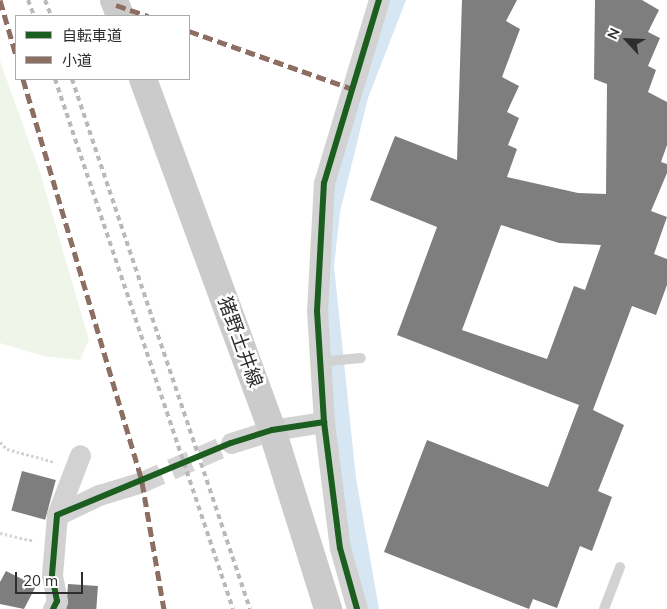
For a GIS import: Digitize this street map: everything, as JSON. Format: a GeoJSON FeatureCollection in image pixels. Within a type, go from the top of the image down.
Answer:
{"type":"FeatureCollection","features":[{"type":"Feature","properties":{"kind":"main road"},"geometry":{"type":"LineString","coordinates":[[114,0],[120,15]]}},
{"type":"Feature","properties":{"kind":"main road","name":"猪野土井線"},"geometry":{"type":"LineString","coordinates":[[143,80],[272,430],[328,609]]}},
{"type":"Feature","properties":{"kind":"street"},"geometry":{"type":"LineString","coordinates":[[357,609],[340,548],[324,422],[319,362],[318,266],[324,183],[379,0]]}},
{"type":"Feature","properties":{"kind":"street"},"geometry":{"type":"LineString","coordinates":[[231,443],[272,430],[324,422]]}},
{"type":"Feature","properties":{"kind":"street"},"geometry":{"type":"LineString","coordinates":[[53,609],[57,601],[52,542],[57,515],[77,463]]}},
{"type":"Feature","properties":{"kind":"street"},"geometry":{"type":"LineString","coordinates":[[57,515],[99,495],[142,482]]}},
{"type":"Feature","properties":{"kind":"lane"},"geometry":{"type":"LineString","coordinates":[[319,362],[361,358]]}},
{"type":"Feature","properties":{"kind":"lane"},"geometry":{"type":"LineString","coordinates":[[604,609],[620,567]]}},
{"type":"Feature","properties":{"kind":"path"},"geometry":{"type":"LineString","coordinates":[[0,442],[7,449],[77,463]]}},
{"type":"Feature","properties":{"kind":"path"},"geometry":{"type":"LineString","coordinates":[[0,533],[14,539],[52,542]]}},
{"type":"Feature","properties":{"kind":"shaded area"},"geometry":{"type":"Polygon","coordinates":[[[0,61],[40,172],[89,340],[80,360],[43,356],[0,343],[0,61]]]}},
{"type":"Feature","properties":{"kind":"water"},"geometry":{"type":"Polygon","coordinates":[[[387,0],[406,0],[368,98],[340,212],[334,266],[356,478],[379,609],[362,609],[348,557],[323,327],[326,219],[348,123],[387,0]]]}},
{"type":"Feature","properties":{"kind":"building"},"geometry":{"type":"Polygon","coordinates":[[[462,0],[517,0],[506,21],[520,29],[502,77],[519,86],[507,112],[519,118],[508,145],[517,149],[507,177],[578,193],[606,194],[607,84],[594,79],[595,0],[642,0],[659,10],[648,32],[660,38],[648,66],[656,70],[648,92],[667,102],[667,145],[661,162],[667,164],[667,173],[651,211],[667,217],[654,254],[667,259],[667,285],[656,315],[632,306],[593,410],[624,425],[598,491],[612,497],[592,551],[580,546],[557,608],[533,599],[529,609],[384,552],[427,440],[548,487],[579,405],[397,335],[437,227],[370,200],[395,136],[457,160],[462,0]],[[501,225],[462,330],[547,359],[574,286],[585,290],[601,245],[559,243],[501,225]]]}},
{"type":"Feature","properties":{"kind":"building"},"geometry":{"type":"Polygon","coordinates":[[[22,471],[56,480],[45,520],[11,511],[22,471]]]}},
{"type":"Feature","properties":{"kind":"building"},"geometry":{"type":"Polygon","coordinates":[[[6,571],[36,586],[24,609],[0,604],[0,582],[6,571]]]}},
{"type":"Feature","properties":{"kind":"building"},"geometry":{"type":"Polygon","coordinates":[[[68,584],[98,586],[96,609],[66,609],[68,584]]]}},
{"type":"Feature","properties":{"kind":"tunnel"},"geometry":{"type":"LineString","coordinates":[[142,482],[231,443]]}},
{"type":"Feature","properties":{"kind":"railway"},"geometry":{"type":"LineString","coordinates":[[28,0],[34,15]]}},
{"type":"Feature","properties":{"kind":"railway"},"geometry":{"type":"LineString","coordinates":[[45,0],[51,15]]}},
{"type":"Feature","properties":{"kind":"railway"},"geometry":{"type":"LineString","coordinates":[[55,80],[233,609]]}},
{"type":"Feature","properties":{"kind":"railway"},"geometry":{"type":"LineString","coordinates":[[72,80],[250,609]]}},
{"type":"Feature","properties":{"kind":"marked path"},"geometry":{"type":"LineString","coordinates":[[0,0],[15,52]]}},
{"type":"Feature","properties":{"kind":"marked path"},"geometry":{"type":"LineString","coordinates":[[116,5],[145,15]]}},
{"type":"Feature","properties":{"kind":"marked path"},"geometry":{"type":"LineString","coordinates":[[190,31],[350,88]]}},
{"type":"Feature","properties":{"kind":"marked path"},"geometry":{"type":"LineString","coordinates":[[23,80],[142,482],[164,609]]}},
{"type":"Feature","properties":{"kind":"cycle path"},"geometry":{"type":"LineString","coordinates":[[53,609],[57,601],[52,575],[57,515],[231,443],[272,430],[324,422],[317,311],[324,183],[379,0]]}},
{"type":"Feature","properties":{"kind":"cycle path"},"geometry":{"type":"LineString","coordinates":[[324,422],[340,548],[357,609]]}}]}
